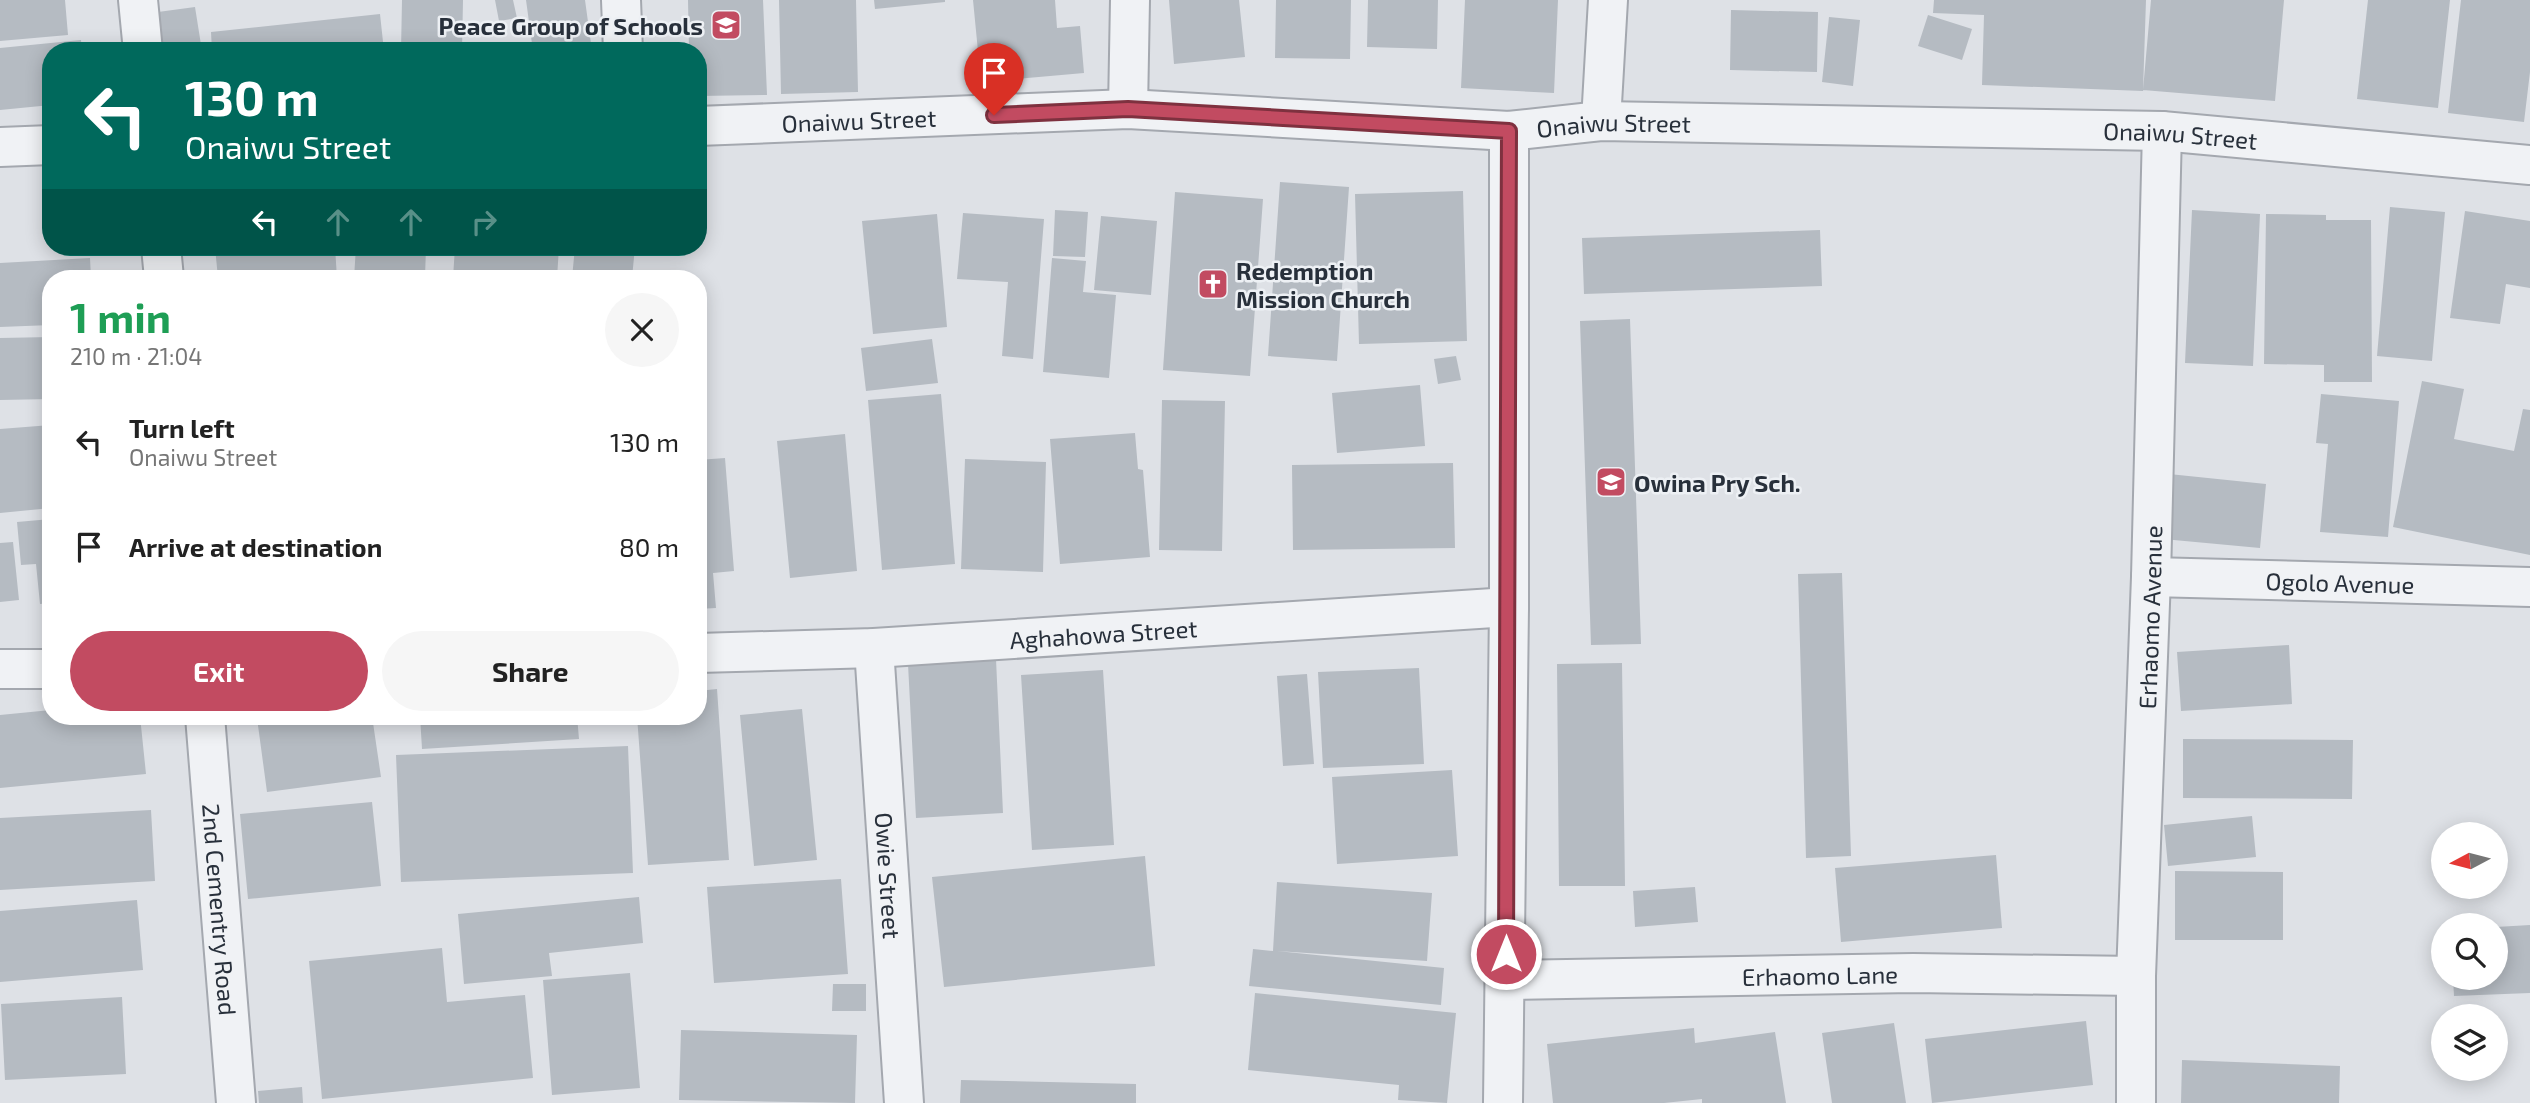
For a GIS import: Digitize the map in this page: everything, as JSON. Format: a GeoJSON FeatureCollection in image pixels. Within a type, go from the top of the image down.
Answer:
{"type":"FeatureCollection","features":[{"type":"Feature","properties":{"kind":"street"},"geometry":{"type":"LineString","coordinates":[[138,0],[142,42]]}},
{"type":"Feature","properties":{"kind":"street"},"geometry":{"type":"LineString","coordinates":[[621,0],[623,42]]}},
{"type":"Feature","properties":{"kind":"street"},"geometry":{"type":"LineString","coordinates":[[1128,109],[1130,0]]}},
{"type":"Feature","properties":{"kind":"street"},"geometry":{"type":"LineString","coordinates":[[1601,121],[1608,0]]}},
{"type":"Feature","properties":{"kind":"street","name":"Onaiwu Street"},"geometry":{"type":"LineString","coordinates":[[707,126],[1128,109],[1509,131],[1601,121],[2162,131],[2530,165]]}},
{"type":"Feature","properties":{"kind":"street"},"geometry":{"type":"LineString","coordinates":[[1503,1103],[1509,607],[1509,131]]}},
{"type":"Feature","properties":{"kind":"street","name":"Erhaomo Avenue"},"geometry":{"type":"LineString","coordinates":[[2136,1103],[2136,976],[2151,577],[2162,131]]}},
{"type":"Feature","properties":{"kind":"street"},"geometry":{"type":"LineString","coordinates":[[0,147],[42,145]]}},
{"type":"Feature","properties":{"kind":"street","name":"Ogolo Avenue"},"geometry":{"type":"LineString","coordinates":[[2151,577],[2530,587]]}},
{"type":"Feature","properties":{"kind":"street","name":"Aghahowa Street"},"geometry":{"type":"LineString","coordinates":[[707,653],[874,648],[1509,607]]}},
{"type":"Feature","properties":{"kind":"street","name":"Owie Street"},"geometry":{"type":"LineString","coordinates":[[874,648],[904,1103]]}},
{"type":"Feature","properties":{"kind":"street"},"geometry":{"type":"LineString","coordinates":[[0,669],[42,668]]}},
{"type":"Feature","properties":{"kind":"street","name":"2nd Cementry Road"},"geometry":{"type":"LineString","coordinates":[[206,725],[236,1103]]}},
{"type":"Feature","properties":{"kind":"street","name":"Erhaomo Lane"},"geometry":{"type":"LineString","coordinates":[[1506,980],[1913,973],[2136,976]]}},
{"type":"Feature","properties":{"kind":"building"},"geometry":{"type":"Polygon","coordinates":[[[0,0],[65,0],[68,35],[0,41],[0,0]]]}},
{"type":"Feature","properties":{"kind":"building"},"geometry":{"type":"Polygon","coordinates":[[[402,0],[463,0],[462,42],[401,42],[402,0]]]}},
{"type":"Feature","properties":{"kind":"building"},"geometry":{"type":"Polygon","coordinates":[[[495,0],[513,0],[517,18],[499,21],[495,0]]]}},
{"type":"Feature","properties":{"kind":"building"},"geometry":{"type":"Polygon","coordinates":[[[526,0],[585,0],[591,42],[532,42],[526,0]]]}},
{"type":"Feature","properties":{"kind":"building","name":"Peace Group of Schools"},"geometry":{"type":"Polygon","coordinates":[[[688,0],[763,0],[767,95],[707,96],[707,42],[689,42],[688,0]]]}},
{"type":"Feature","properties":{"kind":"building"},"geometry":{"type":"Polygon","coordinates":[[[779,0],[856,0],[858,92],[781,94],[779,0]]]}},
{"type":"Feature","properties":{"kind":"building"},"geometry":{"type":"Polygon","coordinates":[[[874,0],[945,0],[945,2],[875,9],[874,0]]]}},
{"type":"Feature","properties":{"kind":"building"},"geometry":{"type":"Polygon","coordinates":[[[973,0],[1055,0],[1057,28],[1080,26],[1084,73],[981,82],[973,0]]]}},
{"type":"Feature","properties":{"kind":"building"},"geometry":{"type":"Polygon","coordinates":[[[1169,0],[1239,0],[1245,57],[1174,64],[1169,0]]]}},
{"type":"Feature","properties":{"kind":"building"},"geometry":{"type":"Polygon","coordinates":[[[1276,0],[1351,0],[1350,59],[1275,58],[1276,0]]]}},
{"type":"Feature","properties":{"kind":"building"},"geometry":{"type":"Polygon","coordinates":[[[1368,0],[1438,0],[1437,49],[1367,47],[1368,0]]]}},
{"type":"Feature","properties":{"kind":"building"},"geometry":{"type":"Polygon","coordinates":[[[1465,0],[1558,0],[1554,93],[1461,88],[1465,0]]]}},
{"type":"Feature","properties":{"kind":"building"},"geometry":{"type":"Polygon","coordinates":[[[1934,0],[2146,0],[2143,91],[1982,85],[1984,15],[1933,13],[1934,0]]]}},
{"type":"Feature","properties":{"kind":"building"},"geometry":{"type":"Polygon","coordinates":[[[2151,0],[2284,0],[2275,101],[2143,90],[2151,0]]]}},
{"type":"Feature","properties":{"kind":"building"},"geometry":{"type":"Polygon","coordinates":[[[2368,0],[2450,0],[2438,108],[2357,99],[2368,0]]]}},
{"type":"Feature","properties":{"kind":"building"},"geometry":{"type":"Polygon","coordinates":[[[2461,0],[2530,0],[2530,72],[2524,122],[2448,113],[2461,0]]]}},
{"type":"Feature","properties":{"kind":"building"},"geometry":{"type":"Polygon","coordinates":[[[195,7],[201,42],[163,42],[158,12],[195,7]]]}},
{"type":"Feature","properties":{"kind":"building"},"geometry":{"type":"Polygon","coordinates":[[[1731,10],[1818,12],[1817,72],[1730,70],[1731,10]]]}},
{"type":"Feature","properties":{"kind":"building"},"geometry":{"type":"Polygon","coordinates":[[[380,14],[383,42],[212,42],[211,32],[380,14]]]}},
{"type":"Feature","properties":{"kind":"building"},"geometry":{"type":"Polygon","coordinates":[[[1928,15],[1972,29],[1962,60],[1918,46],[1928,15]]]}},
{"type":"Feature","properties":{"kind":"building"},"geometry":{"type":"Polygon","coordinates":[[[1829,17],[1860,20],[1853,86],[1822,82],[1829,17]]]}},
{"type":"Feature","properties":{"kind":"building"},"geometry":{"type":"Polygon","coordinates":[[[42,44],[42,106],[0,110],[0,48],[42,44]]]}},
{"type":"Feature","properties":{"kind":"building"},"geometry":{"type":"Polygon","coordinates":[[[1280,182],[1349,187],[1337,361],[1268,356],[1280,182]]]}},
{"type":"Feature","properties":{"kind":"building"},"geometry":{"type":"Polygon","coordinates":[[[1463,191],[1467,341],[1359,344],[1355,194],[1463,191]]]}},
{"type":"Feature","properties":{"kind":"building","name":"Redemption Mission Church"},"geometry":{"type":"Polygon","coordinates":[[[1175,192],[1263,199],[1250,376],[1163,370],[1175,192]]]}},
{"type":"Feature","properties":{"kind":"building"},"geometry":{"type":"Polygon","coordinates":[[[2390,207],[2445,212],[2432,361],[2377,356],[2390,207]]]}},
{"type":"Feature","properties":{"kind":"building"},"geometry":{"type":"Polygon","coordinates":[[[1055,210],[1088,212],[1085,257],[1053,256],[1055,210]]]}},
{"type":"Feature","properties":{"kind":"building"},"geometry":{"type":"Polygon","coordinates":[[[2192,210],[2260,214],[2253,366],[2185,363],[2192,210]]]}},
{"type":"Feature","properties":{"kind":"building"},"geometry":{"type":"Polygon","coordinates":[[[2465,211],[2530,221],[2530,288],[2506,284],[2500,324],[2450,318],[2465,211]]]}},
{"type":"Feature","properties":{"kind":"building"},"geometry":{"type":"Polygon","coordinates":[[[963,213],[1044,219],[1033,359],[1002,356],[1008,282],[957,279],[963,213]]]}},
{"type":"Feature","properties":{"kind":"building"},"geometry":{"type":"Polygon","coordinates":[[[937,214],[947,327],[873,334],[862,221],[937,214]]]}},
{"type":"Feature","properties":{"kind":"building"},"geometry":{"type":"Polygon","coordinates":[[[2266,214],[2326,215],[2326,220],[2371,220],[2372,382],[2324,382],[2324,365],[2264,364],[2266,214]]]}},
{"type":"Feature","properties":{"kind":"building"},"geometry":{"type":"Polygon","coordinates":[[[1101,216],[1157,221],[1151,295],[1094,290],[1101,216]]]}},
{"type":"Feature","properties":{"kind":"building"},"geometry":{"type":"Polygon","coordinates":[[[1820,230],[1822,286],[1584,294],[1582,238],[1820,230]]]}},
{"type":"Feature","properties":{"kind":"building"},"geometry":{"type":"Polygon","coordinates":[[[216,256],[336,256],[336,270],[217,270],[216,256]]]}},
{"type":"Feature","properties":{"kind":"building"},"geometry":{"type":"Polygon","coordinates":[[[355,256],[426,256],[425,270],[355,270],[355,256]]]}},
{"type":"Feature","properties":{"kind":"building"},"geometry":{"type":"Polygon","coordinates":[[[454,256],[558,256],[558,270],[454,270],[454,256]]]}},
{"type":"Feature","properties":{"kind":"building"},"geometry":{"type":"Polygon","coordinates":[[[574,256],[634,256],[633,270],[573,270],[574,256]]]}},
{"type":"Feature","properties":{"kind":"building"},"geometry":{"type":"Polygon","coordinates":[[[90,258],[91,270],[42,270],[42,325],[0,327],[0,263],[90,258]]]}},
{"type":"Feature","properties":{"kind":"building"},"geometry":{"type":"Polygon","coordinates":[[[1052,258],[1086,261],[1083,292],[1116,295],[1109,378],[1043,372],[1052,258]]]}},
{"type":"Feature","properties":{"kind":"building","name":"Owina Pry Sch."},"geometry":{"type":"Polygon","coordinates":[[[1630,319],[1641,644],[1591,645],[1580,321],[1630,319]]]}},
{"type":"Feature","properties":{"kind":"building"},"geometry":{"type":"Polygon","coordinates":[[[42,337],[42,399],[0,400],[0,338],[42,337]]]}},
{"type":"Feature","properties":{"kind":"building"},"geometry":{"type":"Polygon","coordinates":[[[932,339],[938,383],[866,391],[861,348],[932,339]]]}},
{"type":"Feature","properties":{"kind":"building"},"geometry":{"type":"Polygon","coordinates":[[[1456,356],[1461,380],[1438,384],[1434,359],[1456,356]]]}},
{"type":"Feature","properties":{"kind":"building"},"geometry":{"type":"Polygon","coordinates":[[[2422,381],[2464,389],[2454,439],[2514,451],[2523,409],[2530,410],[2530,555],[2393,527],[2422,381]]]}},
{"type":"Feature","properties":{"kind":"building"},"geometry":{"type":"Polygon","coordinates":[[[1420,385],[1425,446],[1337,453],[1332,393],[1420,385]]]}},
{"type":"Feature","properties":{"kind":"building"},"geometry":{"type":"Polygon","coordinates":[[[941,394],[955,564],[882,570],[868,400],[941,394]]]}},
{"type":"Feature","properties":{"kind":"building"},"geometry":{"type":"Polygon","coordinates":[[[2321,394],[2399,401],[2388,537],[2320,532],[2328,444],[2316,443],[2321,394]]]}},
{"type":"Feature","properties":{"kind":"building"},"geometry":{"type":"Polygon","coordinates":[[[1162,400],[1225,401],[1222,551],[1159,550],[1162,400]]]}},
{"type":"Feature","properties":{"kind":"building"},"geometry":{"type":"Polygon","coordinates":[[[42,426],[42,509],[0,513],[0,429],[42,426]]]}},
{"type":"Feature","properties":{"kind":"building"},"geometry":{"type":"Polygon","coordinates":[[[1135,433],[1138,469],[1143,470],[1150,557],[1060,564],[1050,439],[1135,433]]]}},
{"type":"Feature","properties":{"kind":"building"},"geometry":{"type":"Polygon","coordinates":[[[845,434],[857,571],[790,578],[777,441],[845,434]]]}},
{"type":"Feature","properties":{"kind":"building"},"geometry":{"type":"Polygon","coordinates":[[[725,458],[734,571],[713,573],[716,608],[707,608],[707,459],[725,458]]]}},
{"type":"Feature","properties":{"kind":"building"},"geometry":{"type":"Polygon","coordinates":[[[965,459],[1046,462],[1043,572],[961,569],[965,459]]]}},
{"type":"Feature","properties":{"kind":"building"},"geometry":{"type":"Polygon","coordinates":[[[1453,463],[1455,548],[1293,550],[1292,465],[1453,463]]]}},
{"type":"Feature","properties":{"kind":"building"},"geometry":{"type":"Polygon","coordinates":[[[2169,474],[2266,484],[2260,548],[2163,539],[2169,474]]]}},
{"type":"Feature","properties":{"kind":"building"},"geometry":{"type":"Polygon","coordinates":[[[42,520],[42,604],[36,564],[21,565],[17,522],[42,520]]]}},
{"type":"Feature","properties":{"kind":"building"},"geometry":{"type":"Polygon","coordinates":[[[13,542],[19,600],[0,602],[0,543],[13,542]]]}},
{"type":"Feature","properties":{"kind":"building"},"geometry":{"type":"Polygon","coordinates":[[[1842,573],[1851,856],[1806,858],[1798,574],[1842,573]]]}},
{"type":"Feature","properties":{"kind":"building"},"geometry":{"type":"Polygon","coordinates":[[[2289,645],[2292,704],[2181,711],[2177,652],[2289,645]]]}},
{"type":"Feature","properties":{"kind":"building"},"geometry":{"type":"Polygon","coordinates":[[[996,659],[1003,813],[916,818],[908,664],[996,659]]]}},
{"type":"Feature","properties":{"kind":"building"},"geometry":{"type":"Polygon","coordinates":[[[1622,663],[1625,886],[1559,886],[1557,664],[1622,663]]]}},
{"type":"Feature","properties":{"kind":"building"},"geometry":{"type":"Polygon","coordinates":[[[1419,668],[1424,764],[1323,768],[1318,672],[1419,668]]]}},
{"type":"Feature","properties":{"kind":"building"},"geometry":{"type":"Polygon","coordinates":[[[1103,670],[1114,845],[1032,850],[1021,675],[1103,670]]]}},
{"type":"Feature","properties":{"kind":"building"},"geometry":{"type":"Polygon","coordinates":[[[1307,674],[1314,764],[1283,766],[1277,676],[1307,674]]]}},
{"type":"Feature","properties":{"kind":"building"},"geometry":{"type":"Polygon","coordinates":[[[717,689],[729,860],[648,865],[638,725],[707,725],[707,690],[717,689]]]}},
{"type":"Feature","properties":{"kind":"building"},"geometry":{"type":"Polygon","coordinates":[[[802,709],[817,860],[754,866],[740,715],[802,709]]]}},
{"type":"Feature","properties":{"kind":"building"},"geometry":{"type":"Polygon","coordinates":[[[42,711],[42,725],[141,725],[146,774],[0,788],[0,715],[42,711]]]}},
{"type":"Feature","properties":{"kind":"building"},"geometry":{"type":"Polygon","coordinates":[[[258,725],[373,725],[381,777],[267,792],[258,725]]]}},
{"type":"Feature","properties":{"kind":"building"},"geometry":{"type":"Polygon","coordinates":[[[421,725],[578,725],[579,739],[422,749],[421,725]]]}},
{"type":"Feature","properties":{"kind":"building"},"geometry":{"type":"Polygon","coordinates":[[[2183,739],[2353,740],[2352,799],[2183,798],[2183,739]]]}},
{"type":"Feature","properties":{"kind":"building"},"geometry":{"type":"Polygon","coordinates":[[[628,746],[633,873],[401,882],[396,755],[628,746]]]}},
{"type":"Feature","properties":{"kind":"building"},"geometry":{"type":"Polygon","coordinates":[[[1452,770],[1458,856],[1337,864],[1332,777],[1452,770]]]}},
{"type":"Feature","properties":{"kind":"building"},"geometry":{"type":"Polygon","coordinates":[[[372,802],[381,886],[248,899],[240,814],[372,802]]]}},
{"type":"Feature","properties":{"kind":"building"},"geometry":{"type":"Polygon","coordinates":[[[151,810],[155,881],[0,890],[0,818],[151,810]]]}},
{"type":"Feature","properties":{"kind":"building"},"geometry":{"type":"Polygon","coordinates":[[[2252,816],[2256,857],[2168,866],[2164,825],[2252,816]]]}},
{"type":"Feature","properties":{"kind":"building"},"geometry":{"type":"Polygon","coordinates":[[[1996,855],[2002,928],[1841,942],[1835,868],[1996,855]]]}},
{"type":"Feature","properties":{"kind":"building"},"geometry":{"type":"Polygon","coordinates":[[[1145,856],[1155,966],[944,987],[932,877],[1145,856]]]}},
{"type":"Feature","properties":{"kind":"building"},"geometry":{"type":"Polygon","coordinates":[[[2175,871],[2283,872],[2283,940],[2175,940],[2175,871]]]}},
{"type":"Feature","properties":{"kind":"building"},"geometry":{"type":"Polygon","coordinates":[[[841,879],[848,974],[714,983],[707,887],[841,879]]]}},
{"type":"Feature","properties":{"kind":"building"},"geometry":{"type":"Polygon","coordinates":[[[1277,882],[1432,893],[1427,961],[1277,951],[1444,968],[1441,1005],[1249,986],[1253,949],[1273,951],[1277,882]]]}},
{"type":"Feature","properties":{"kind":"building"},"geometry":{"type":"Polygon","coordinates":[[[1695,887],[1698,922],[1635,927],[1633,891],[1695,887]]]}},
{"type":"Feature","properties":{"kind":"building"},"geometry":{"type":"Polygon","coordinates":[[[639,897],[643,943],[549,953],[552,976],[464,984],[458,914],[639,897]]]}},
{"type":"Feature","properties":{"kind":"building"},"geometry":{"type":"Polygon","coordinates":[[[137,900],[143,970],[0,982],[0,911],[137,900]]]}},
{"type":"Feature","properties":{"kind":"building"},"geometry":{"type":"Polygon","coordinates":[[[2530,925],[2530,993],[2454,996],[2454,990],[2508,990],[2508,926],[2530,925]]]}},
{"type":"Feature","properties":{"kind":"building"},"geometry":{"type":"Polygon","coordinates":[[[442,948],[447,1002],[525,995],[533,1078],[322,1099],[309,961],[442,948]]]}},
{"type":"Feature","properties":{"kind":"building"},"geometry":{"type":"Polygon","coordinates":[[[630,973],[640,1088],[552,1095],[543,980],[630,973]]]}},
{"type":"Feature","properties":{"kind":"building"},"geometry":{"type":"Polygon","coordinates":[[[833,984],[866,984],[866,1011],[832,1011],[833,984]]]}},
{"type":"Feature","properties":{"kind":"building"},"geometry":{"type":"Polygon","coordinates":[[[1255,993],[1456,1013],[1447,1103],[1398,1100],[1399,1085],[1248,1070],[1255,993]]]}},
{"type":"Feature","properties":{"kind":"building"},"geometry":{"type":"Polygon","coordinates":[[[122,997],[126,1074],[5,1080],[1,1004],[122,997]]]}},
{"type":"Feature","properties":{"kind":"building"},"geometry":{"type":"Polygon","coordinates":[[[2086,1021],[2093,1085],[1932,1103],[1925,1039],[2086,1021]]]}},
{"type":"Feature","properties":{"kind":"building"},"geometry":{"type":"Polygon","coordinates":[[[1894,1023],[1906,1103],[1832,1103],[1822,1033],[1894,1023]]]}},
{"type":"Feature","properties":{"kind":"building"},"geometry":{"type":"Polygon","coordinates":[[[1694,1028],[1695,1043],[1775,1032],[1786,1103],[1702,1103],[1702,1099],[1664,1103],[1553,1103],[1547,1044],[1694,1028]]]}},
{"type":"Feature","properties":{"kind":"building"},"geometry":{"type":"Polygon","coordinates":[[[681,1030],[857,1035],[855,1103],[679,1100],[681,1030]]]}},
{"type":"Feature","properties":{"kind":"building"},"geometry":{"type":"Polygon","coordinates":[[[2182,1060],[2340,1066],[2339,1103],[2181,1103],[2182,1060]]]}},
{"type":"Feature","properties":{"kind":"building"},"geometry":{"type":"Polygon","coordinates":[[[961,1080],[1136,1084],[1136,1103],[960,1103],[961,1080]]]}},
{"type":"Feature","properties":{"kind":"building"},"geometry":{"type":"Polygon","coordinates":[[[302,1087],[303,1103],[259,1103],[258,1091],[302,1087]]]}},
{"type":"Feature","properties":{"kind":"place","name":"Peace Group of Schools"},"geometry":{"type":"Point","coordinates":[726,25]}},
{"type":"Feature","properties":{"kind":"place","name":"Redemption Mission Church"},"geometry":{"type":"Point","coordinates":[1213,284]}},
{"type":"Feature","properties":{"kind":"place","name":"Owina Pry Sch."},"geometry":{"type":"Point","coordinates":[1611,482]}},
{"type":"Feature","properties":{"kind":"route"},"geometry":{"type":"LineString","coordinates":[[994,115],[1128,109],[1509,131],[1506,954]]}}]}
